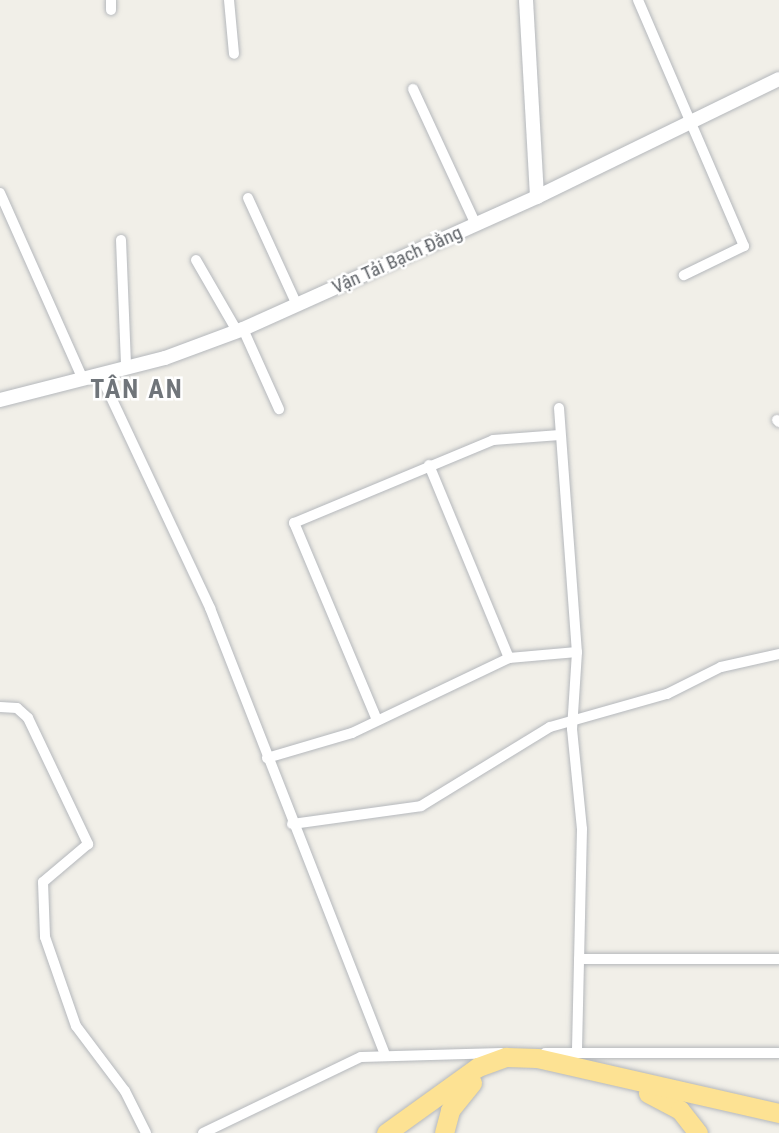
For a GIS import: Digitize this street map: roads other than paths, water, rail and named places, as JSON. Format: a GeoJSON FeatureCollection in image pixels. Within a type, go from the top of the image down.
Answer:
{"type":"FeatureCollection","features":[{"type":"Feature","properties":{"kind":"highway"},"geometry":{"type":"LineString","coordinates":[[386,1133],[478,1067],[506,1057],[537,1058],[779,1113]]}},
{"type":"Feature","properties":{"kind":"highway"},"geometry":{"type":"LineString","coordinates":[[444,1133],[463,1090],[507,1066],[536,1067],[662,1098],[698,1133]]}},
{"type":"Feature","properties":{"kind":"street"},"geometry":{"type":"LineString","coordinates":[[229,0],[234,54]]}},
{"type":"Feature","properties":{"kind":"street"},"geometry":{"type":"LineString","coordinates":[[526,0],[537,197]]}},
{"type":"Feature","properties":{"kind":"street"},"geometry":{"type":"LineString","coordinates":[[638,0],[744,246],[684,275]]}},
{"type":"Feature","properties":{"kind":"street","name":"Vận Tải Bạch Đằng"},"geometry":{"type":"LineString","coordinates":[[0,400],[126,367],[240,330],[537,197],[779,79]]}},
{"type":"Feature","properties":{"kind":"street"},"geometry":{"type":"LineString","coordinates":[[413,89],[476,225]]}},
{"type":"Feature","properties":{"kind":"street"},"geometry":{"type":"LineString","coordinates":[[0,193],[83,379]]}},
{"type":"Feature","properties":{"kind":"street"},"geometry":{"type":"LineString","coordinates":[[248,198],[297,305]]}},
{"type":"Feature","properties":{"kind":"street"},"geometry":{"type":"LineString","coordinates":[[121,240],[126,367]]}},
{"type":"Feature","properties":{"kind":"street"},"geometry":{"type":"LineString","coordinates":[[195,260],[240,330],[278,409]]}},
{"type":"Feature","properties":{"kind":"street"},"geometry":{"type":"LineString","coordinates":[[100,374],[210,608],[292,824],[384,1053]]}},
{"type":"Feature","properties":{"kind":"street"},"geometry":{"type":"LineString","coordinates":[[559,408],[577,652],[572,721],[582,829],[577,1053]]}},
{"type":"Feature","properties":{"kind":"street"},"geometry":{"type":"LineString","coordinates":[[377,720],[294,523],[493,440],[560,435]]}},
{"type":"Feature","properties":{"kind":"street"},"geometry":{"type":"LineString","coordinates":[[429,465],[509,658]]}},
{"type":"Feature","properties":{"kind":"street"},"geometry":{"type":"LineString","coordinates":[[267,758],[352,733],[509,658],[577,652]]}},
{"type":"Feature","properties":{"kind":"street"},"geometry":{"type":"LineString","coordinates":[[292,824],[421,806],[536,733],[667,694],[721,667],[779,654]]}},
{"type":"Feature","properties":{"kind":"street"},"geometry":{"type":"LineString","coordinates":[[0,707],[17,708],[28,718],[88,844],[43,883],[45,937],[76,1026],[125,1091],[146,1133]]}},
{"type":"Feature","properties":{"kind":"street"},"geometry":{"type":"LineString","coordinates":[[579,959],[779,959]]}},
{"type":"Feature","properties":{"kind":"street"},"geometry":{"type":"LineString","coordinates":[[203,1133],[337,1065],[384,1053],[779,1053]]}},
{"type":"Feature","properties":{"kind":"district","name":"TÂN AN"},"geometry":{"type":"Point","coordinates":[137,390]}}]}
